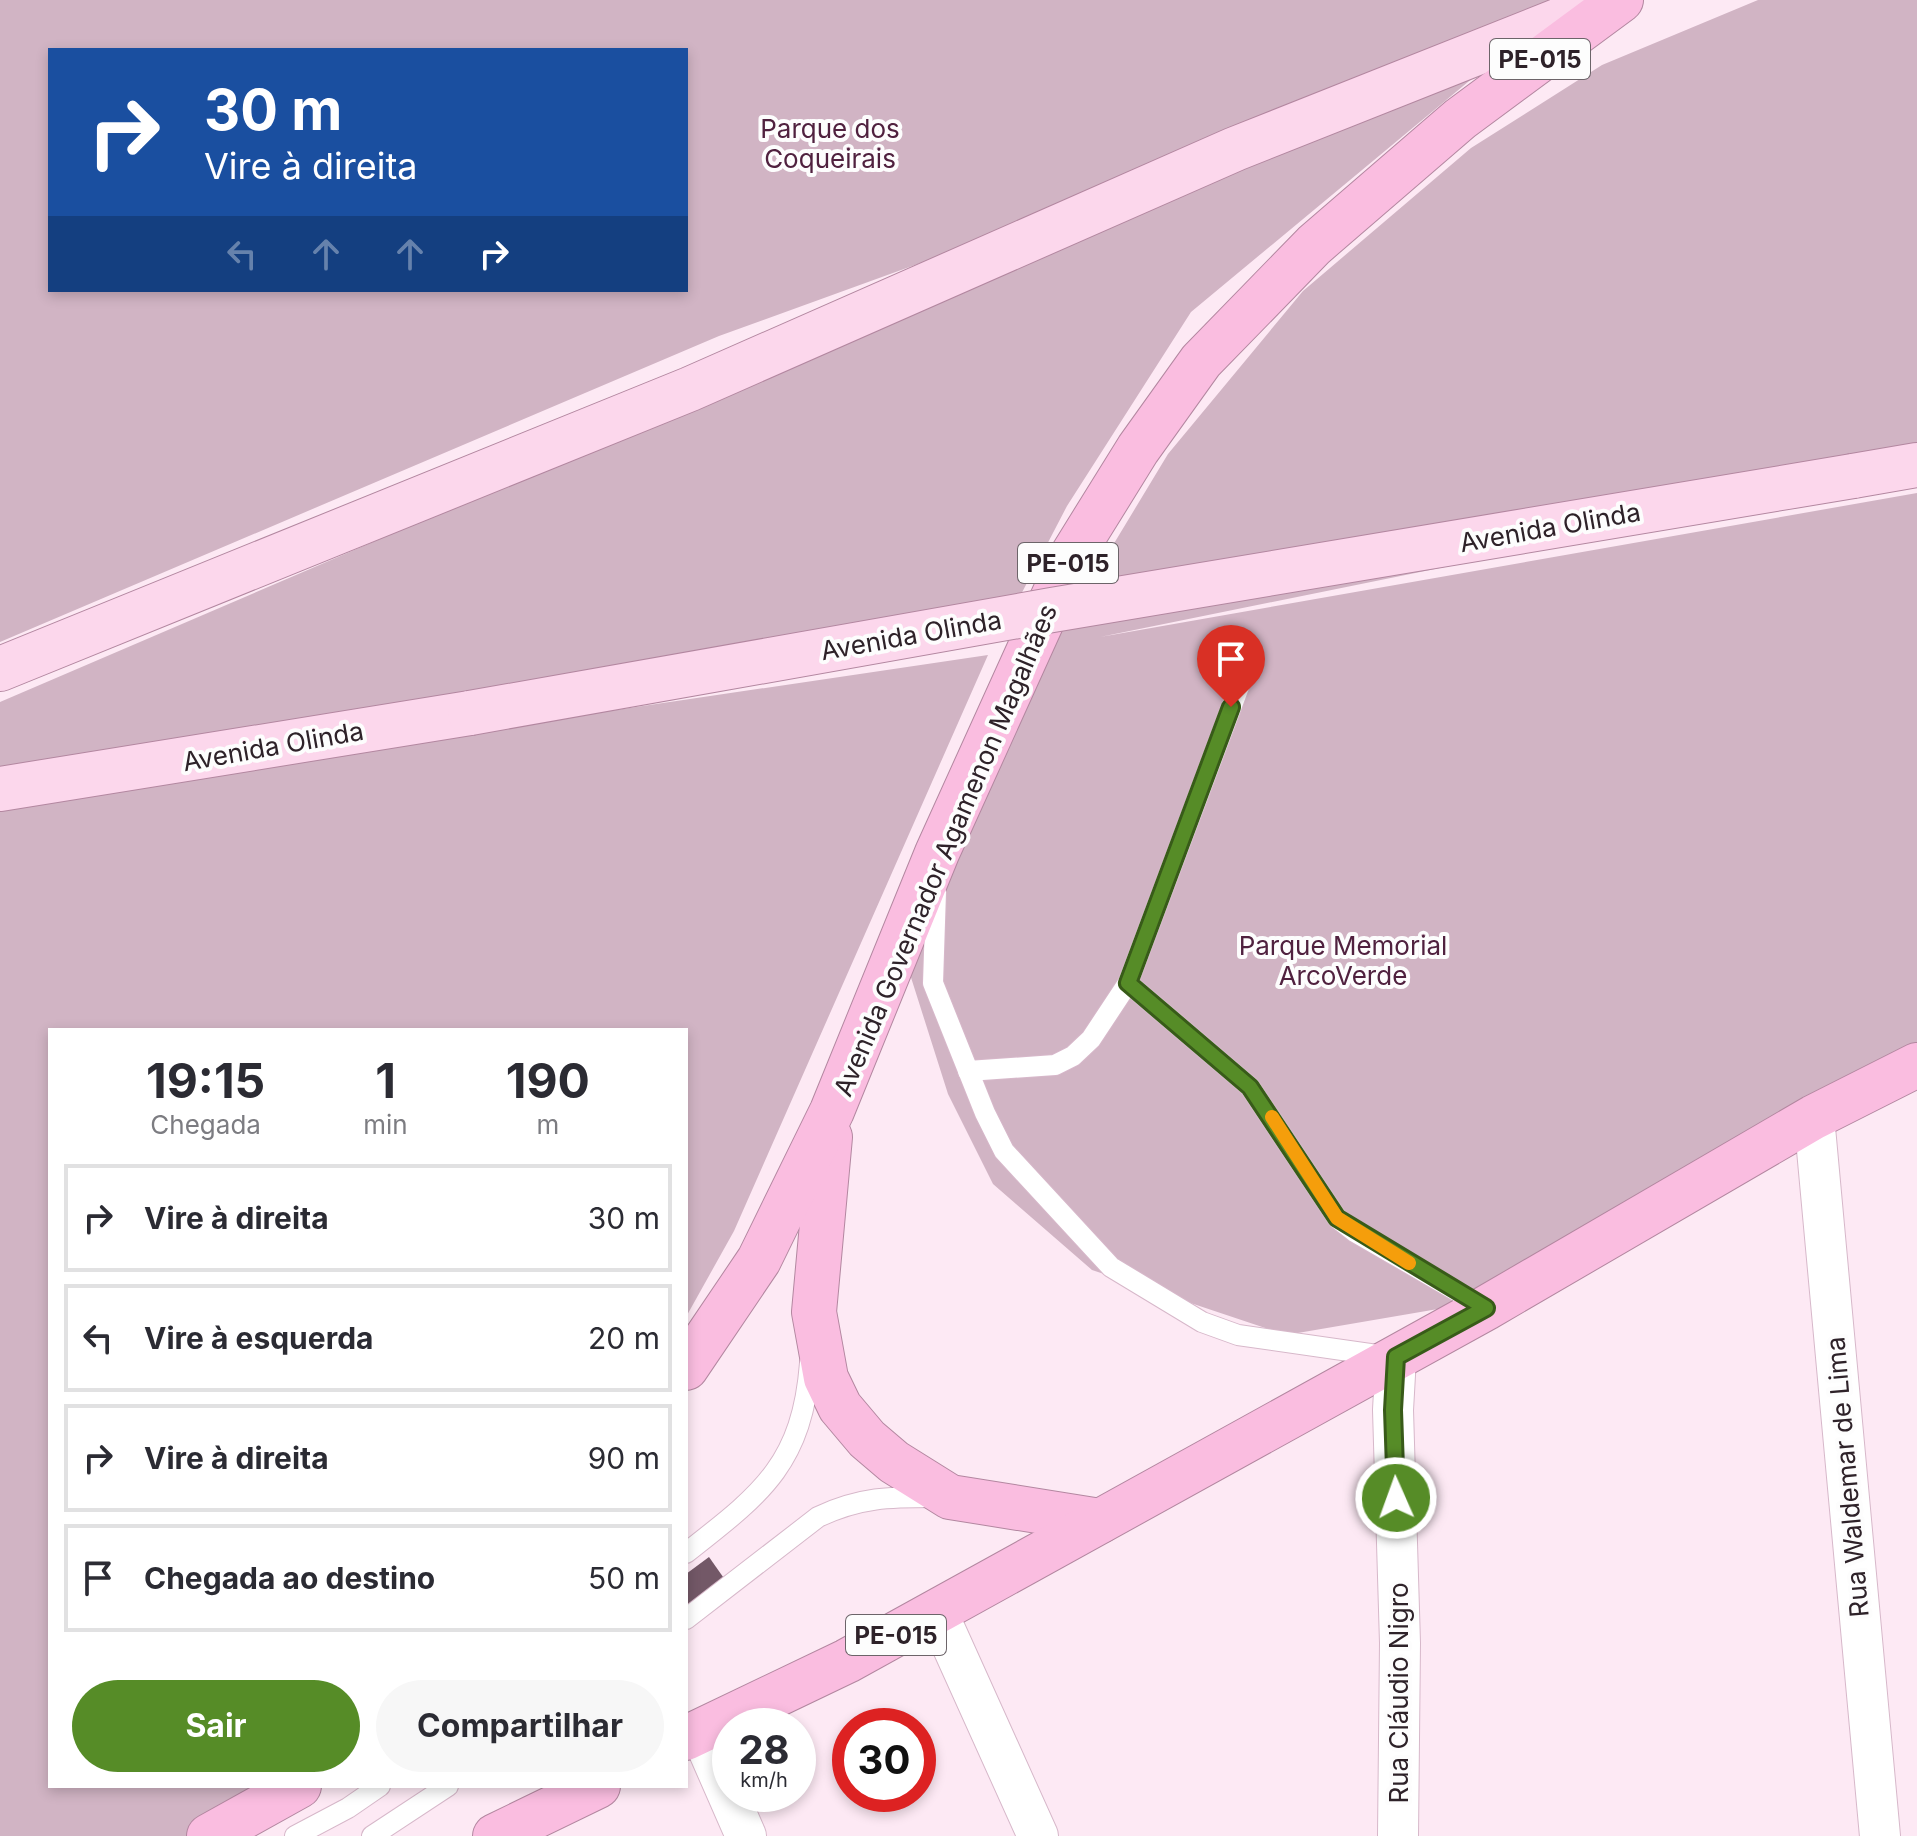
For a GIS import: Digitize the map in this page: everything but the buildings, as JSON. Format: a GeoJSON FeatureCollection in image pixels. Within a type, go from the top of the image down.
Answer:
{"type":"FeatureCollection","features":[{"type":"Feature","properties":{"kind":"highway","name":"Avenida Governador Agamenon Magalhães"},"geometry":{"type":"LineString","coordinates":[[688,1365],[759,1260],[832,1111],[937,853],[1071,557],[1138,449],[1201,361],[1314,245],[1460,119],[1621,0]]}},
{"type":"Feature","properties":{"kind":"highway","name":"PE-015"},"geometry":{"type":"LineString","coordinates":[[693,1734],[847,1661],[937,1612],[1486,1308],[1814,1117],[1917,1065]]}},
{"type":"Feature","properties":{"kind":"highway"},"geometry":{"type":"LineString","coordinates":[[832,1111],[814,1312],[826,1378],[840,1407],[867,1439],[894,1462],[950,1497],[1100,1521]]}},
{"type":"Feature","properties":{"kind":"highway"},"geometry":{"type":"LineString","coordinates":[[209,1836],[295,1788]]}},
{"type":"Feature","properties":{"kind":"highway"},"geometry":{"type":"LineString","coordinates":[[495,1836],[554,1823],[596,1788]]}},
{"type":"Feature","properties":{"kind":"main road"},"geometry":{"type":"LineString","coordinates":[[0,669],[690,389],[1235,149],[1610,0]]}},
{"type":"Feature","properties":{"kind":"main road","name":"Avenida Olinda"},"geometry":{"type":"LineString","coordinates":[[0,789],[470,713],[1052,610],[1917,465]]}},
{"type":"Feature","properties":{"kind":"street","name":"Rua Waldemar de Lima"},"geometry":{"type":"LineString","coordinates":[[1814,1117],[1880,1836]]}},
{"type":"Feature","properties":{"kind":"street","name":"Rua Cláudio Nigro"},"geometry":{"type":"LineString","coordinates":[[1396,1357],[1393,1410],[1400,1643],[1398,1836]]}},
{"type":"Feature","properties":{"kind":"street"},"geometry":{"type":"LineString","coordinates":[[937,1612],[1038,1836]]}},
{"type":"Feature","properties":{"kind":"street"},"geometry":{"type":"LineString","coordinates":[[693,1734],[746,1836]]}},
{"type":"Feature","properties":{"kind":"lane"},"geometry":{"type":"LineString","coordinates":[[968,1071],[1055,1065],[1073,1056],[1091,1039],[1128,983],[1252,652]]}},
{"type":"Feature","properties":{"kind":"lane"},"geometry":{"type":"LineString","coordinates":[[937,853],[933,983],[1004,1151],[1111,1267],[1202,1322],[1238,1335],[1396,1357]]}},
{"type":"Feature","properties":{"kind":"lane"},"geometry":{"type":"LineString","coordinates":[[1128,983],[1250,1087],[1337,1218],[1486,1308]]}},
{"type":"Feature","properties":{"kind":"lane"},"geometry":{"type":"LineString","coordinates":[[688,1551],[766,1487],[791,1446],[805,1414],[814,1312]]}},
{"type":"Feature","properties":{"kind":"lane"},"geometry":{"type":"LineString","coordinates":[[688,1617],[818,1517],[843,1505],[878,1497],[950,1497]]}},
{"type":"Feature","properties":{"kind":"lane"},"geometry":{"type":"LineString","coordinates":[[295,1836],[348,1808],[377,1788]]}},
{"type":"Feature","properties":{"kind":"lane"},"geometry":{"type":"LineString","coordinates":[[372,1836],[445,1788]]}},
{"type":"Feature","properties":{"kind":"green space","name":"Parque dos Coqueirais"},"geometry":{"type":"Polygon","coordinates":[[[0,0],[1573,0],[1235,149],[719,336],[0,642],[0,0]]]}},
{"type":"Feature","properties":{"kind":"green space","name":"Parque Memorial ArcoVerde"},"geometry":{"type":"Polygon","coordinates":[[[1758,0],[1917,0],[1917,471],[1100,637],[1917,493],[1917,1046],[1473,1303],[1286,1335],[1092,1270],[993,1184],[948,1094],[908,968],[1052,646],[1168,454],[1303,291],[1471,148],[1602,65],[1758,0]]]}},
{"type":"Feature","properties":{"kind":"green space"},"geometry":{"type":"Polygon","coordinates":[[[1492,62],[1191,312],[1067,506],[1004,627],[0,770],[0,702],[1492,62]]]}},
{"type":"Feature","properties":{"kind":"green space"},"geometry":{"type":"Polygon","coordinates":[[[988,655],[734,1231],[688,1313],[688,1028],[48,1028],[48,1788],[293,1788],[193,1836],[0,1836],[0,801],[988,655]]]}},
{"type":"Feature","properties":{"kind":"slow traffic"},"geometry":{"type":"LineString","coordinates":[[1272,1117],[1337,1218],[1409,1263]]}},
{"type":"Feature","properties":{"kind":"route"},"geometry":{"type":"LineString","coordinates":[[1231,707],[1128,983],[1228,1065],[1250,1087],[1337,1218],[1355,1232],[1486,1308],[1396,1357],[1393,1410],[1396,1498]]}}]}
